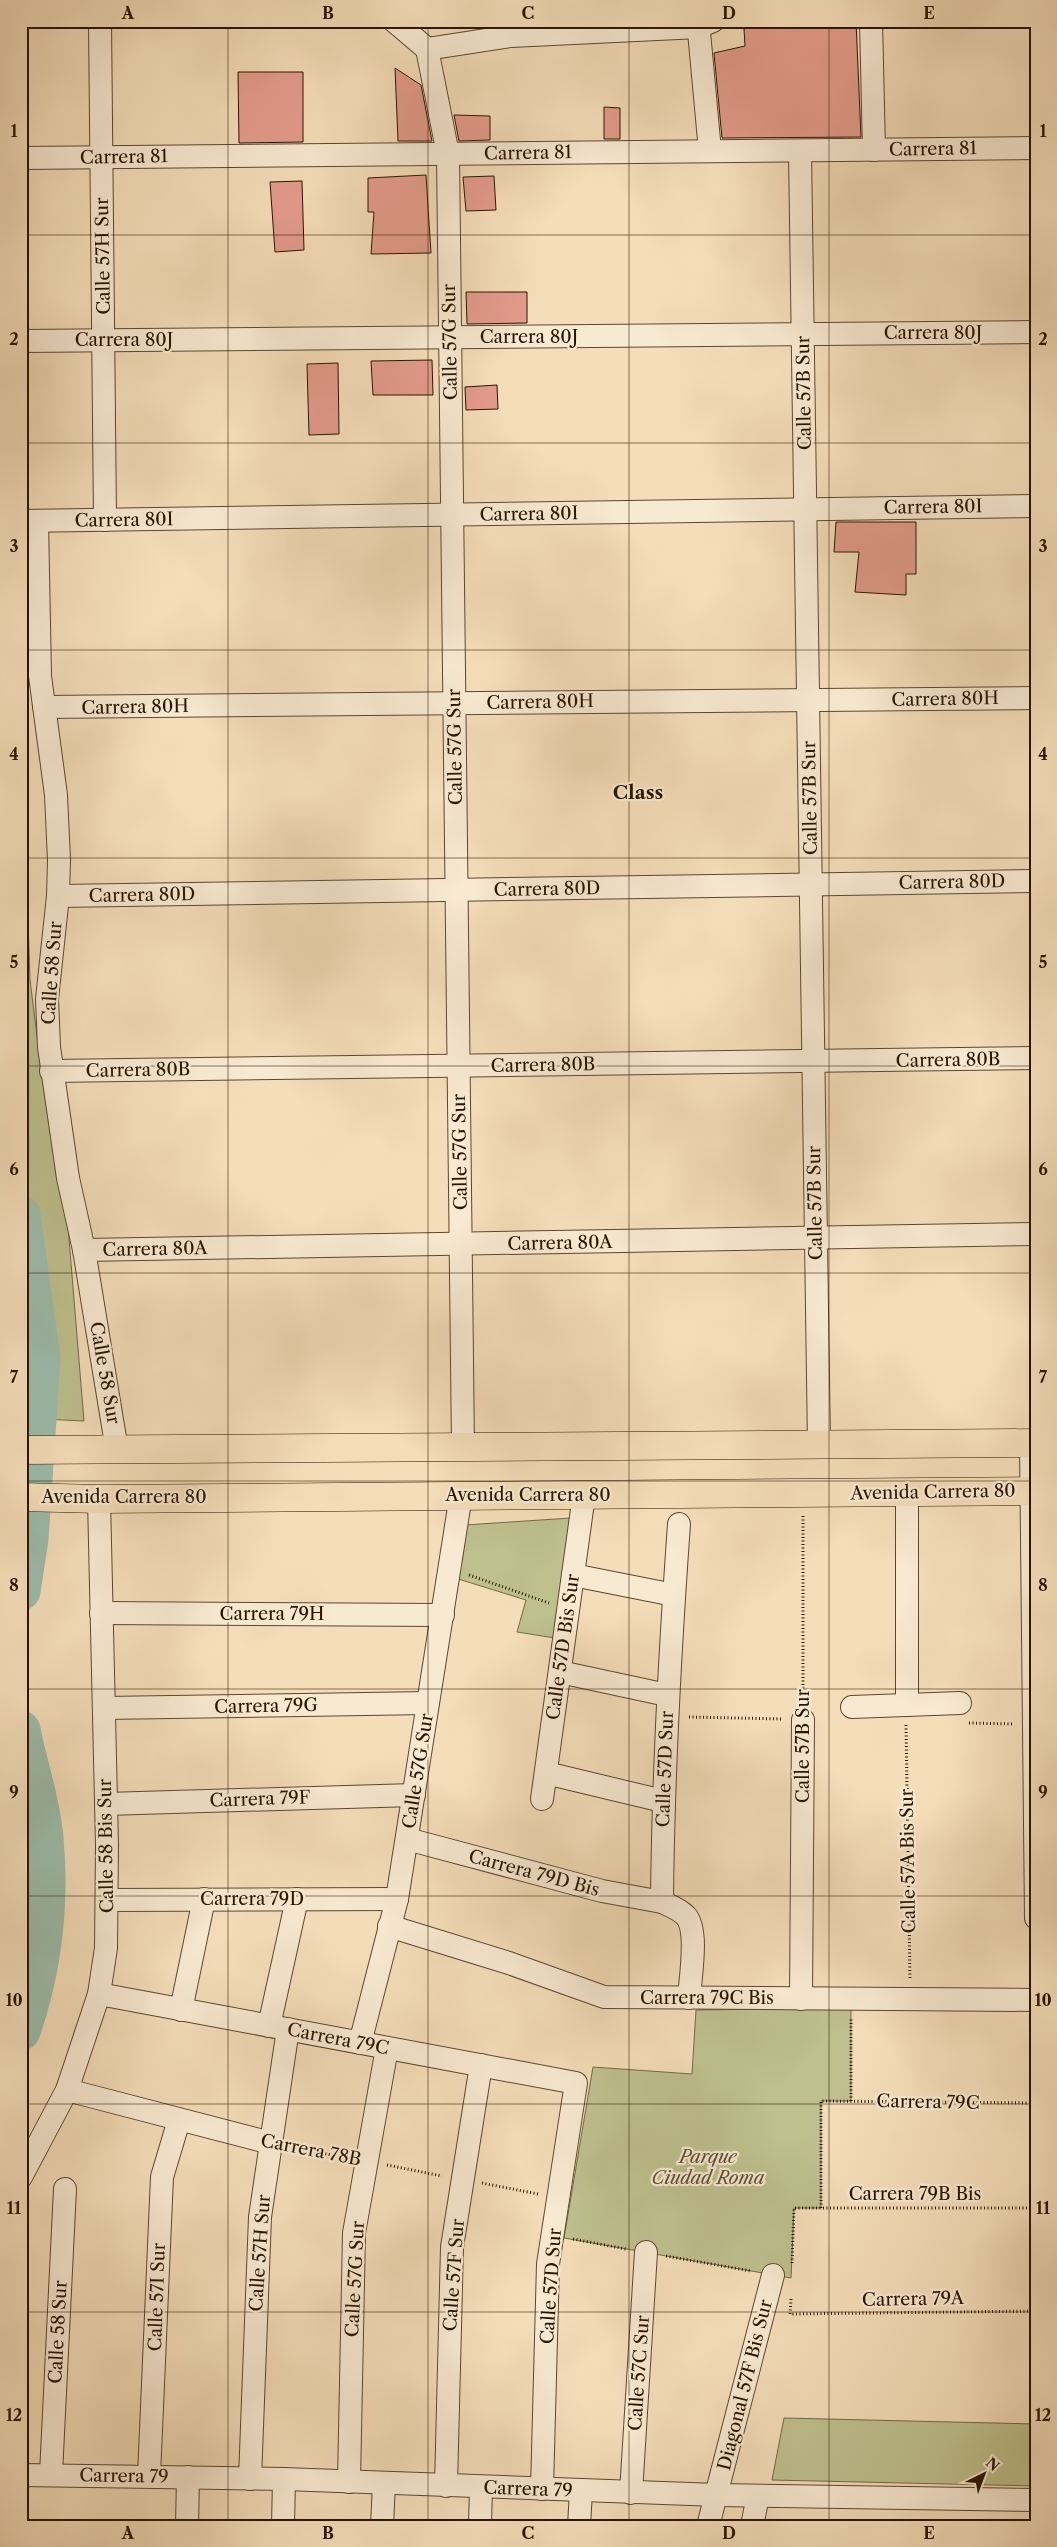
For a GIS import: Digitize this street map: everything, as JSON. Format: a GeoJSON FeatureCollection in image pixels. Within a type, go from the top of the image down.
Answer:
{"type":"FeatureCollection","features":[{"type":"Feature","properties":{"kind":"main road"},"geometry":{"type":"LineString","coordinates":[[21,1450],[1034,1443]]}},
{"type":"Feature","properties":{"kind":"main road","name":"Avenida Carrera 80"},"geometry":{"type":"LineString","coordinates":[[21,1497],[90,1499],[1034,1491]]}},
{"type":"Feature","properties":{"kind":"street","name":"Calle 57H Sur"},"geometry":{"type":"LineString","coordinates":[[100,21],[105,520]]}},
{"type":"Feature","properties":{"kind":"street"},"geometry":{"type":"LineString","coordinates":[[394,21],[427,48],[510,36],[703,23],[710,151]]}},
{"type":"Feature","properties":{"kind":"street"},"geometry":{"type":"LineString","coordinates":[[871,21],[874,150]]}},
{"type":"Feature","properties":{"kind":"street","name":"Calle 57G Sur"},"geometry":{"type":"LineString","coordinates":[[427,48],[448,154],[463,1447]]}},
{"type":"Feature","properties":{"kind":"street","name":"Carrera 81"},"geometry":{"type":"LineString","coordinates":[[21,158],[1036,148]]}},
{"type":"Feature","properties":{"kind":"street","name":"Calle 57B Sur"},"geometry":{"type":"LineString","coordinates":[[800,151],[819,1445]]}},
{"type":"Feature","properties":{"kind":"street","name":"Carrera 80J"},"geometry":{"type":"LineString","coordinates":[[21,341],[1036,332]]}},
{"type":"Feature","properties":{"kind":"street","name":"Carrera 80I"},"geometry":{"type":"LineString","coordinates":[[29,521],[1036,506]]}},
{"type":"Feature","properties":{"kind":"street","name":"Calle 58 Sur"},"geometry":{"type":"LineString","coordinates":[[29,521],[40,676],[56,795],[60,860],[47,999],[51,1071],[68,1178],[84,1250],[117,1450]]}},
{"type":"Feature","properties":{"kind":"street","name":"Carrera 80H"},"geometry":{"type":"LineString","coordinates":[[44,707],[1036,698]]}},
{"type":"Feature","properties":{"kind":"street","name":"Carrera 80D"},"geometry":{"type":"LineString","coordinates":[[58,896],[1036,881]]}},
{"type":"Feature","properties":{"kind":"street","name":"Carrera 80B"},"geometry":{"type":"LineString","coordinates":[[51,1071],[1036,1058]]}},
{"type":"Feature","properties":{"kind":"street","name":"Carrera 80A"},"geometry":{"type":"LineString","coordinates":[[84,1250],[1036,1234]]}},
{"type":"Feature","properties":{"kind":"street"},"geometry":{"type":"LineString","coordinates":[[1034,1443],[1036,1918]]}},
{"type":"Feature","properties":{"kind":"street"},"geometry":{"type":"LineString","coordinates":[[906,1713],[907,1492]]}},
{"type":"Feature","properties":{"kind":"street","name":"Calle 57D Bis Sur"},"geometry":{"type":"LineString","coordinates":[[542,1799],[584,1495]]}},
{"type":"Feature","properties":{"kind":"street","name":"Calle 57G Sur"},"geometry":{"type":"LineString","coordinates":[[360,2043],[397,1899],[461,1496]]}},
{"type":"Feature","properties":{"kind":"street","name":"Calle 58 Bis Sur"},"geometry":{"type":"LineString","coordinates":[[21,2177],[67,2090],[99,1994],[106,1948],[106,1804],[101,1613],[90,1499]]}},
{"type":"Feature","properties":{"kind":"street","name":"Calle 57D Sur"},"geometry":{"type":"LineString","coordinates":[[662,1902],[662,1800],[678,1524]]}},
{"type":"Feature","properties":{"kind":"street"},"geometry":{"type":"LineString","coordinates":[[573,1575],[674,1595]]}},
{"type":"Feature","properties":{"kind":"street","name":"Carrera 79H"},"geometry":{"type":"LineString","coordinates":[[101,1613],[442,1615]]}},
{"type":"Feature","properties":{"kind":"street"},"geometry":{"type":"LineString","coordinates":[[560,1672],[667,1695]]}},
{"type":"Feature","properties":{"kind":"street"},"geometry":{"type":"LineString","coordinates":[[852,1707],[906,1713],[960,1703]]}},
{"type":"Feature","properties":{"kind":"street","name":"Carrera 79G"},"geometry":{"type":"LineString","coordinates":[[104,1708],[428,1704]]}},
{"type":"Feature","properties":{"kind":"street","name":"Calle 57B Sur"},"geometry":{"type":"LineString","coordinates":[[802,1999],[803,1720]]}},
{"type":"Feature","properties":{"kind":"street"},"geometry":{"type":"LineString","coordinates":[[546,1773],[662,1800]]}},
{"type":"Feature","properties":{"kind":"street","name":"Carrera 79F"},"geometry":{"type":"LineString","coordinates":[[106,1804],[414,1795]]}},
{"type":"Feature","properties":{"kind":"street","name":"Carrera 79D Bis"},"geometry":{"type":"LineString","coordinates":[[407,1838],[602,1892],[662,1902]]}},
{"type":"Feature","properties":{"kind":"street","name":"Calle 57H Sur"},"geometry":{"type":"LineString","coordinates":[[250,2479],[260,2217],[270,2143],[278,2028],[296,1899]]}},
{"type":"Feature","properties":{"kind":"street","name":"Carrera 79D"},"geometry":{"type":"LineString","coordinates":[[107,1900],[397,1899]]}},
{"type":"Feature","properties":{"kind":"street"},"geometry":{"type":"LineString","coordinates":[[181,2010],[204,1900]]}},
{"type":"Feature","properties":{"kind":"street"},"geometry":{"type":"LineString","coordinates":[[662,1902],[676,1908],[687,1917],[692,1928],[689,1998]]}},
{"type":"Feature","properties":{"kind":"street","name":"Carrera 79C Bis"},"geometry":{"type":"LineString","coordinates":[[390,1926],[509,1963],[604,1997],[1036,2000]]}},
{"type":"Feature","properties":{"kind":"street","name":"Carrera 79C"},"geometry":{"type":"LineString","coordinates":[[99,1994],[576,2083]]}},
{"type":"Feature","properties":{"kind":"street","name":"Calle 57G Sur"},"geometry":{"type":"LineString","coordinates":[[349,2482],[354,2232],[388,2048]]}},
{"type":"Feature","properties":{"kind":"street","name":"Calle 57F Sur"},"geometry":{"type":"LineString","coordinates":[[446,2486],[452,2246],[481,2065]]}},
{"type":"Feature","properties":{"kind":"street","name":"Calle 57D Sur"},"geometry":{"type":"LineString","coordinates":[[542,2489],[548,2264],[576,2083]]}},
{"type":"Feature","properties":{"kind":"street","name":"Carrera 78B"},"geometry":{"type":"LineString","coordinates":[[67,2090],[270,2143]]}},
{"type":"Feature","properties":{"kind":"street","name":"Calle 57I Sur"},"geometry":{"type":"LineString","coordinates":[[150,2476],[162,2177],[179,2120]]}},
{"type":"Feature","properties":{"kind":"street","name":"Calle 58 Sur"},"geometry":{"type":"LineString","coordinates":[[51,2474],[65,2189]]}},
{"type":"Feature","properties":{"kind":"street","name":"Calle 57C Sur"},"geometry":{"type":"LineString","coordinates":[[631,2493],[646,2252]]}},
{"type":"Feature","properties":{"kind":"street","name":"Diagonal 57F Bis Sur"},"geometry":{"type":"LineString","coordinates":[[708,2526],[773,2275]]}},
{"type":"Feature","properties":{"kind":"street","name":"Carrera 79"},"geometry":{"type":"LineString","coordinates":[[21,2475],[188,2477],[631,2493],[1036,2500]]}},
{"type":"Feature","properties":{"kind":"street"},"geometry":{"type":"LineString","coordinates":[[187,2526],[188,2477]]}},
{"type":"Feature","properties":{"kind":"street"},"geometry":{"type":"LineString","coordinates":[[283,2526],[284,2480]]}},
{"type":"Feature","properties":{"kind":"street"},"geometry":{"type":"LineString","coordinates":[[382,2526],[384,2483]]}},
{"type":"Feature","properties":{"kind":"street"},"geometry":{"type":"LineString","coordinates":[[480,2526],[481,2487]]}},
{"type":"Feature","properties":{"kind":"street"},"geometry":{"type":"LineString","coordinates":[[579,2526],[581,2491]]}},
{"type":"Feature","properties":{"kind":"street"},"geometry":{"type":"LineString","coordinates":[[752,2526],[758,2496]]}},
{"type":"Feature","properties":{"kind":"path","name":"Calle 57B Sur"},"geometry":{"type":"LineString","coordinates":[[803,1720],[804,1493]]}},
{"type":"Feature","properties":{"kind":"path"},"geometry":{"type":"LineString","coordinates":[[450,1569],[568,1610]]}},
{"type":"Feature","properties":{"kind":"path","name":"Calle 57A Bis Sur"},"geometry":{"type":"LineString","coordinates":[[906,1713],[911,1999]]}},
{"type":"Feature","properties":{"kind":"path"},"geometry":{"type":"LineString","coordinates":[[851,2101],[852,1999]]}},
{"type":"Feature","properties":{"kind":"path","name":"Carrera 79C"},"geometry":{"type":"LineString","coordinates":[[821,2208],[821,2101],[1036,2103]]}},
{"type":"Feature","properties":{"kind":"path","name":"Carrera 78B"},"geometry":{"type":"LineString","coordinates":[[270,2143],[559,2198]]}},
{"type":"Feature","properties":{"kind":"path","name":"Carrera 79B Bis"},"geometry":{"type":"LineString","coordinates":[[794,2208],[1036,2208]]}},
{"type":"Feature","properties":{"kind":"path"},"geometry":{"type":"LineString","coordinates":[[553,2235],[773,2275]]}},
{"type":"Feature","properties":{"kind":"path","name":"Carrera 79A"},"geometry":{"type":"LineString","coordinates":[[790,2314],[1036,2311]]}},
{"type":"Feature","properties":{"kind":"green space"},"geometry":{"type":"Polygon","coordinates":[[[21,716],[30,980],[42,1076],[64,1178],[84,1421],[21,1418],[21,716]]]}},
{"type":"Feature","properties":{"kind":"green space"},"geometry":{"type":"Polygon","coordinates":[[[571,1518],[555,1638],[517,1632],[526,1600],[455,1578],[465,1525],[571,1518]]]}},
{"type":"Feature","properties":{"kind":"green space","name":"Parque Ciudad Roma"},"geometry":{"type":"Polygon","coordinates":[[[851,2008],[851,2101],[821,2101],[821,2208],[794,2208],[791,2278],[564,2238],[593,2067],[692,2074],[696,2010],[851,2008]]]}},
{"type":"Feature","properties":{"kind":"green space"},"geometry":{"type":"Polygon","coordinates":[[[784,2418],[1036,2424],[1036,2486],[772,2480],[784,2418]]]}},
{"type":"Feature","properties":{"kind":"building"},"geometry":{"type":"Polygon","coordinates":[[[764,21],[856,21],[861,137],[722,138],[714,53],[745,46],[744,29],[764,21]]]}},
{"type":"Feature","properties":{"kind":"building"},"geometry":{"type":"Polygon","coordinates":[[[395,68],[421,85],[432,141],[398,141],[395,68]]]}},
{"type":"Feature","properties":{"kind":"building"},"geometry":{"type":"Polygon","coordinates":[[[238,72],[303,72],[303,142],[239,143],[238,72]]]}},
{"type":"Feature","properties":{"kind":"building"},"geometry":{"type":"Polygon","coordinates":[[[604,107],[620,108],[620,139],[604,139],[604,107]]]}},
{"type":"Feature","properties":{"kind":"building"},"geometry":{"type":"Polygon","coordinates":[[[454,115],[490,116],[490,140],[459,141],[454,115]]]}},
{"type":"Feature","properties":{"kind":"building"},"geometry":{"type":"Polygon","coordinates":[[[426,175],[431,253],[371,254],[374,212],[368,212],[368,178],[426,175]]]}},
{"type":"Feature","properties":{"kind":"building"},"geometry":{"type":"Polygon","coordinates":[[[494,176],[496,210],[466,211],[463,177],[494,176]]]}},
{"type":"Feature","properties":{"kind":"building"},"geometry":{"type":"Polygon","coordinates":[[[302,181],[304,250],[275,252],[270,182],[302,181]]]}},
{"type":"Feature","properties":{"kind":"building"},"geometry":{"type":"Polygon","coordinates":[[[466,292],[527,292],[527,323],[467,324],[466,292]]]}},
{"type":"Feature","properties":{"kind":"building"},"geometry":{"type":"Polygon","coordinates":[[[432,360],[433,395],[373,395],[371,361],[432,360]]]}},
{"type":"Feature","properties":{"kind":"building"},"geometry":{"type":"Polygon","coordinates":[[[338,363],[339,434],[309,435],[307,364],[338,363]]]}},
{"type":"Feature","properties":{"kind":"building"},"geometry":{"type":"Polygon","coordinates":[[[497,385],[498,409],[466,410],[465,387],[497,385]]]}},
{"type":"Feature","properties":{"kind":"building"},"geometry":{"type":"Polygon","coordinates":[[[836,522],[916,522],[916,574],[906,574],[906,595],[855,592],[859,552],[834,552],[836,522]]]}},
{"type":"Feature","properties":{"kind":"waterway"},"geometry":{"type":"LineString","coordinates":[[21,1215],[41,1359],[29,1539],[21,1591]]}},
{"type":"Feature","properties":{"kind":"waterway"},"geometry":{"type":"LineString","coordinates":[[21,1730],[42,1824],[46,1862],[43,1936],[34,1984],[21,2031]]}},
{"type":"Feature","properties":{"kind":"district","name":"Class"},"geometry":{"type":"Point","coordinates":[638,792]}}]}
